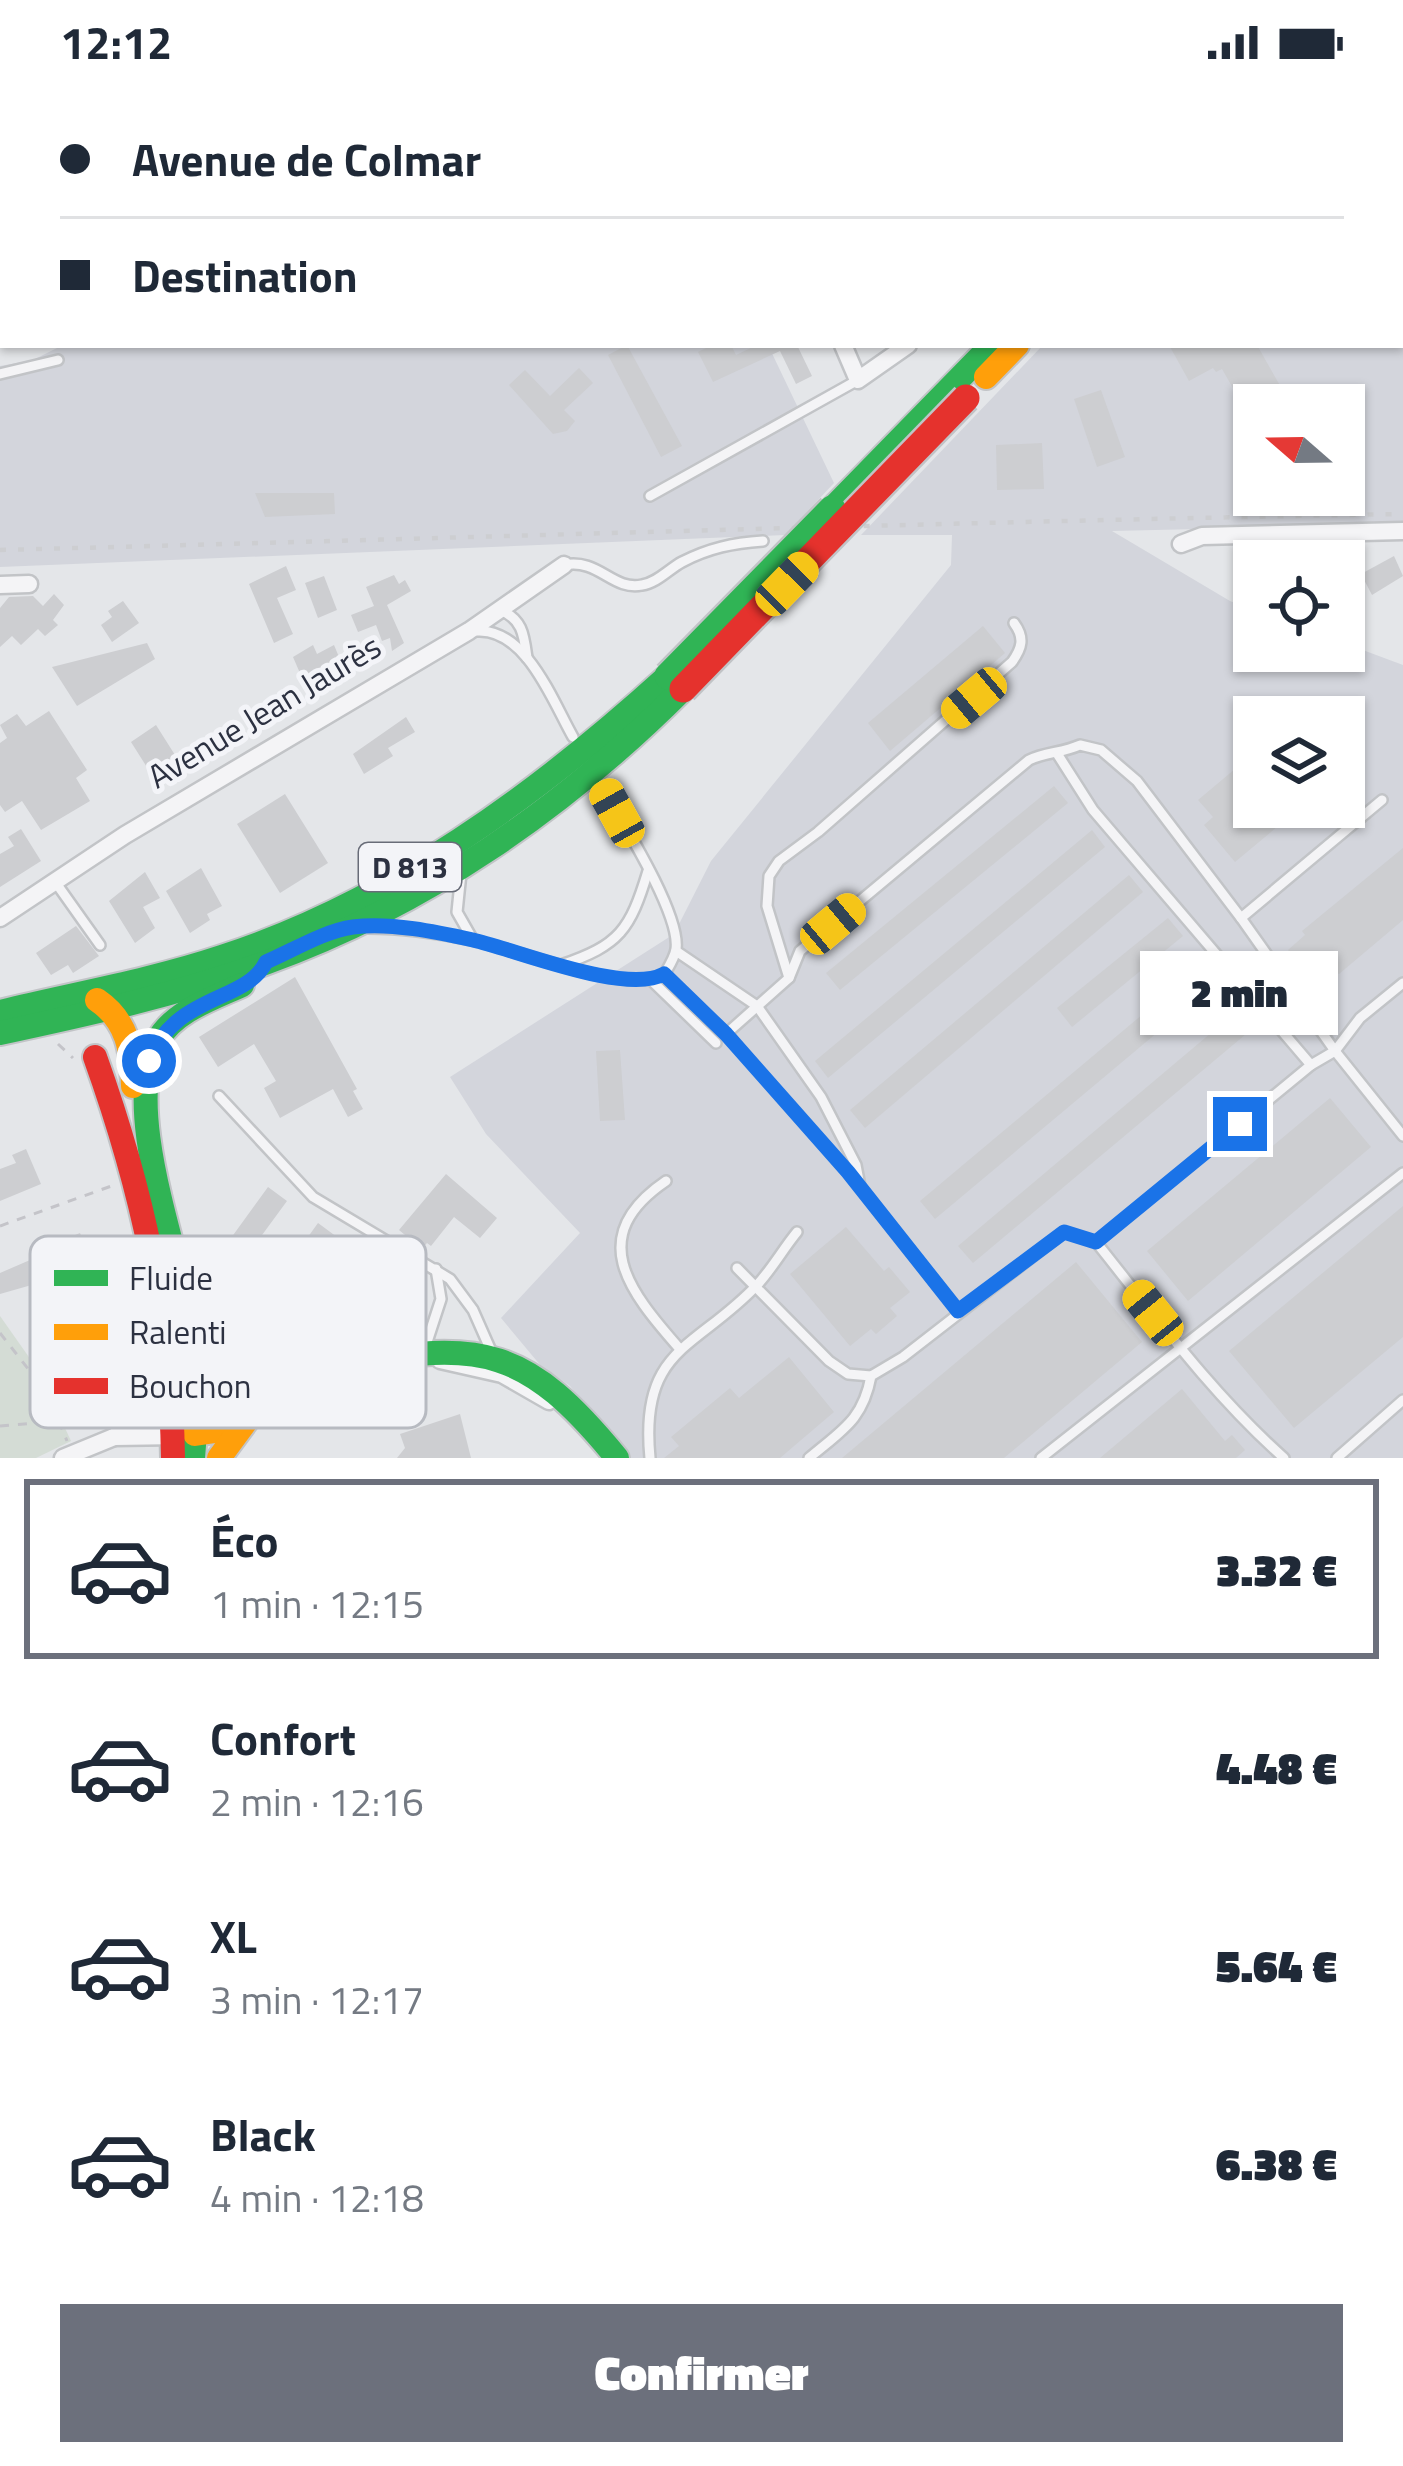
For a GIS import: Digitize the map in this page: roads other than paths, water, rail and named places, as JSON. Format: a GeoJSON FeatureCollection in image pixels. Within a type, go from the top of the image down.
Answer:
{"type":"FeatureCollection","features":[{"type":"Feature","properties":{"kind":"main road","name":"D 813"},"geometry":{"type":"LineString","coordinates":[[0,1033],[34,1026],[118,991],[254,946],[404,870],[541,784],[675,683],[832,509],[989,348]]}},
{"type":"Feature","properties":{"kind":"main road","name":"D 813"},"geometry":{"type":"LineString","coordinates":[[118,991],[266,962],[351,927],[556,802],[1014,348]]}},
{"type":"Feature","properties":{"kind":"main road"},"geometry":{"type":"LineString","coordinates":[[157,1177],[144,1096],[154,1047],[176,1021],[247,982],[266,962]]}},
{"type":"Feature","properties":{"kind":"main road"},"geometry":{"type":"LineString","coordinates":[[0,1012],[81,992],[118,991]]}},
{"type":"Feature","properties":{"kind":"main road"},"geometry":{"type":"LineString","coordinates":[[95,1057],[118,991]]}},
{"type":"Feature","properties":{"kind":"main road"},"geometry":{"type":"LineString","coordinates":[[118,991],[133,1052],[134,1096],[171,1236]]}},
{"type":"Feature","properties":{"kind":"main road"},"geometry":{"type":"LineString","coordinates":[[34,1026],[72,1040],[95,1057],[151,1236]]}},
{"type":"Feature","properties":{"kind":"main road"},"geometry":{"type":"LineString","coordinates":[[426,1350],[476,1351],[523,1368],[565,1396],[617,1458]]}},
{"type":"Feature","properties":{"kind":"main road"},"geometry":{"type":"LineString","coordinates":[[181,1449],[231,1428]]}},
{"type":"Feature","properties":{"kind":"main road"},"geometry":{"type":"LineString","coordinates":[[219,1458],[241,1428]]}},
{"type":"Feature","properties":{"kind":"street"},"geometry":{"type":"LineString","coordinates":[[844,348],[858,380],[904,348]]}},
{"type":"Feature","properties":{"kind":"street"},"geometry":{"type":"LineString","coordinates":[[1181,544],[1202,536],[1403,531]]}},
{"type":"Feature","properties":{"kind":"street","name":"Avenue Jean Jaurès"},"geometry":{"type":"LineString","coordinates":[[0,918],[125,835],[469,632],[564,565]]}},
{"type":"Feature","properties":{"kind":"street"},"geometry":{"type":"LineString","coordinates":[[0,585],[29,584]]}},
{"type":"Feature","properties":{"kind":"street"},"geometry":{"type":"LineString","coordinates":[[426,1353],[481,1367],[535,1390],[563,1412],[603,1458]]}},
{"type":"Feature","properties":{"kind":"street"},"geometry":{"type":"LineString","coordinates":[[67,1456],[127,1428]]}},
{"type":"Feature","properties":{"kind":"street"},"geometry":{"type":"LineString","coordinates":[[114,1437],[181,1449]]}},
{"type":"Feature","properties":{"kind":"lane"},"geometry":{"type":"LineString","coordinates":[[0,374],[58,360]]}},
{"type":"Feature","properties":{"kind":"lane"},"geometry":{"type":"LineString","coordinates":[[650,496],[858,380]]}},
{"type":"Feature","properties":{"kind":"lane"},"geometry":{"type":"LineString","coordinates":[[564,565],[593,565],[628,586],[646,585],[718,546],[763,541]]}},
{"type":"Feature","properties":{"kind":"lane"},"geometry":{"type":"LineString","coordinates":[[499,610],[513,615],[523,630],[527,658]]}},
{"type":"Feature","properties":{"kind":"lane"},"geometry":{"type":"LineString","coordinates":[[789,979],[767,906],[770,876],[779,861],[1012,662],[1022,638],[1014,623]]}},
{"type":"Feature","properties":{"kind":"lane"},"geometry":{"type":"LineString","coordinates":[[469,632],[495,633],[527,658],[573,737]]}},
{"type":"Feature","properties":{"kind":"lane"},"geometry":{"type":"LineString","coordinates":[[726,1034],[789,979],[800,951],[1011,775],[1043,754],[1058,755],[1080,745],[1102,751],[1137,781],[1403,1136]]}},
{"type":"Feature","properties":{"kind":"lane"},"geometry":{"type":"LineString","coordinates":[[1058,755],[1093,810],[1311,1065]]}},
{"type":"Feature","properties":{"kind":"lane"},"geometry":{"type":"LineString","coordinates":[[602,785],[662,896],[676,951],[757,1006],[821,1097],[856,1165],[861,1191]]}},
{"type":"Feature","properties":{"kind":"lane"},"geometry":{"type":"LineString","coordinates":[[1241,918],[1382,800]]}},
{"type":"Feature","properties":{"kind":"lane"},"geometry":{"type":"LineString","coordinates":[[462,863],[457,912],[473,940]]}},
{"type":"Feature","properties":{"kind":"lane"},"geometry":{"type":"LineString","coordinates":[[560,965],[620,938],[632,920],[649,870]]}},
{"type":"Feature","properties":{"kind":"lane"},"geometry":{"type":"LineString","coordinates":[[56,883],[100,945]]}},
{"type":"Feature","properties":{"kind":"lane"},"geometry":{"type":"LineString","coordinates":[[351,927],[398,928],[473,940],[560,965],[652,981],[716,1043]]}},
{"type":"Feature","properties":{"kind":"lane"},"geometry":{"type":"LineString","coordinates":[[652,981],[664,974],[676,951]]}},
{"type":"Feature","properties":{"kind":"lane"},"geometry":{"type":"LineString","coordinates":[[664,974],[726,1034],[921,1260],[958,1311]]}},
{"type":"Feature","properties":{"kind":"lane"},"geometry":{"type":"LineString","coordinates":[[1096,1242],[1311,1065],[1335,1051],[1360,1018],[1403,983]]}},
{"type":"Feature","properties":{"kind":"lane"},"geometry":{"type":"LineString","coordinates":[[219,1096],[313,1197],[380,1236]]}},
{"type":"Feature","properties":{"kind":"lane"},"geometry":{"type":"LineString","coordinates":[[1041,1458],[1403,1173]]}},
{"type":"Feature","properties":{"kind":"lane"},"geometry":{"type":"LineString","coordinates":[[666,1181],[639,1202],[628,1218],[619,1247],[620,1262],[637,1296],[679,1348]]}},
{"type":"Feature","properties":{"kind":"lane"},"geometry":{"type":"LineString","coordinates":[[650,1458],[647,1428],[652,1401],[679,1348],[757,1286],[797,1232]]}},
{"type":"Feature","properties":{"kind":"lane"},"geometry":{"type":"LineString","coordinates":[[737,1268],[829,1361],[848,1375],[871,1376],[903,1357],[1064,1232],[1096,1242],[1250,1428],[1284,1458]]}},
{"type":"Feature","properties":{"kind":"lane"},"geometry":{"type":"LineString","coordinates":[[426,1263],[458,1287],[494,1356]]}},
{"type":"Feature","properties":{"kind":"lane"},"geometry":{"type":"LineString","coordinates":[[426,1327],[441,1298],[436,1269]]}},
{"type":"Feature","properties":{"kind":"lane"},"geometry":{"type":"LineString","coordinates":[[809,1458],[856,1418],[866,1403],[871,1376]]}},
{"type":"Feature","properties":{"kind":"lane"},"geometry":{"type":"LineString","coordinates":[[1337,1458],[1403,1400]]}},
{"type":"Feature","properties":{"kind":"railway"},"geometry":{"type":"LineString","coordinates":[[0,550],[1403,514]]}}]}
